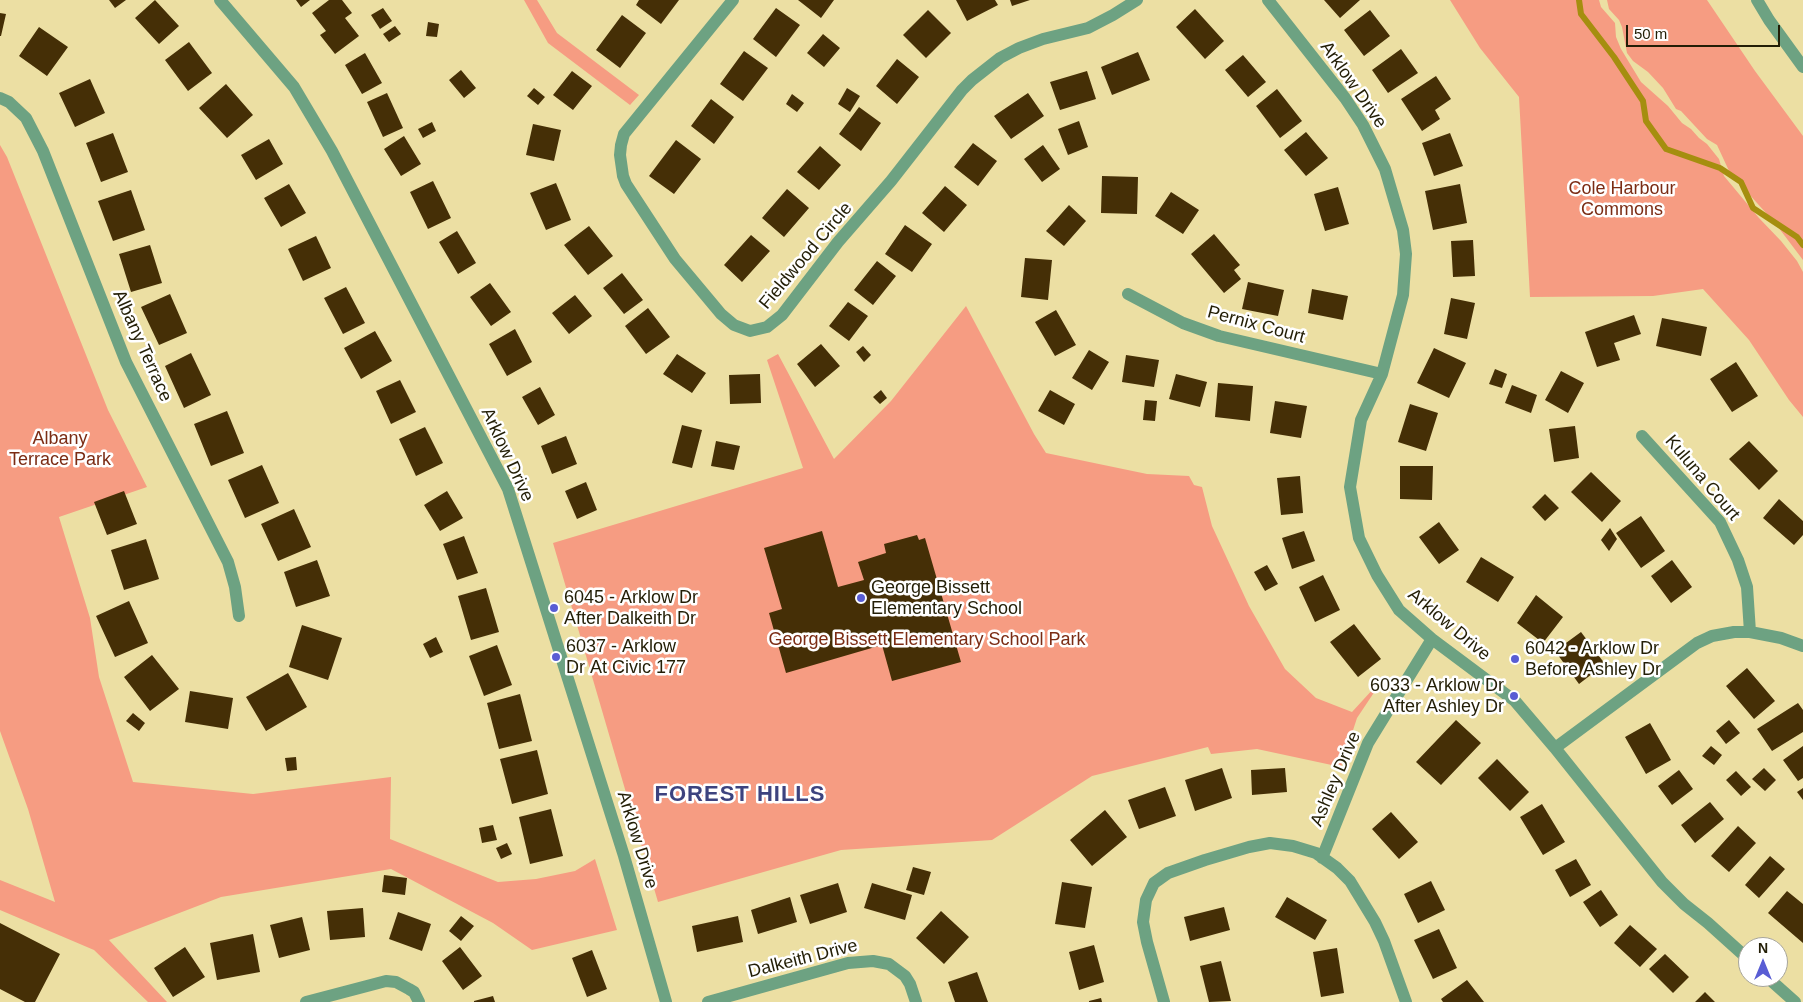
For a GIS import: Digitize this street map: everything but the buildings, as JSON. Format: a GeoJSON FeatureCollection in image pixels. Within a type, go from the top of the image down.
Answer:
{"type":"FeatureCollection","features":[{"type":"Feature","properties":{"kind":"street","name":"Arklow Drive"},"geometry":{"type":"LineString","coordinates":[[220,0],[294,87],[332,151],[508,489],[624,856],[666,1002]]}},
{"type":"Feature","properties":{"kind":"street","name":"Fieldwood Circle"},"geometry":{"type":"LineString","coordinates":[[733,0],[624,134],[620,155],[626,184],[675,259],[720,314],[734,325],[750,331],[767,327],[782,315],[838,242],[891,182],[962,90],[972,80],[1000,58],[1019,48],[1043,39],[1088,28],[1113,16],[1137,0]]}},
{"type":"Feature","properties":{"kind":"street","name":"Arklow Drive"},"geometry":{"type":"LineString","coordinates":[[1268,0],[1354,111],[1378,154],[1395,200],[1404,238],[1406,279],[1403,295],[1382,374],[1361,420],[1350,488],[1359,538],[1377,575],[1399,610],[1432,639],[1515,701],[1662,882],[1684,904],[1738,950]]}},
{"type":"Feature","properties":{"kind":"street"},"geometry":{"type":"LineString","coordinates":[[1757,0],[1803,67]]}},
{"type":"Feature","properties":{"kind":"street","name":"Albany Terrace"},"geometry":{"type":"LineString","coordinates":[[0,98],[9,102],[26,118],[43,151],[126,362],[228,562],[235,587],[239,616]]}},
{"type":"Feature","properties":{"kind":"street","name":"Pernix Court"},"geometry":{"type":"LineString","coordinates":[[1128,294],[1183,323],[1219,336],[1382,374]]}},
{"type":"Feature","properties":{"kind":"street","name":"Kuluna Court"},"geometry":{"type":"LineString","coordinates":[[1642,436],[1724,528],[1747,586],[1750,632]]}},
{"type":"Feature","properties":{"kind":"street"},"geometry":{"type":"LineString","coordinates":[[1555,748],[1698,643],[1712,636],[1734,632],[1750,632],[1781,638],[1803,646]]}},
{"type":"Feature","properties":{"kind":"street","name":"Ashley Drive"},"geometry":{"type":"LineString","coordinates":[[1322,858],[1368,743],[1432,639]]}},
{"type":"Feature","properties":{"kind":"street"},"geometry":{"type":"LineString","coordinates":[[1164,1002],[1143,922],[1146,900],[1154,883],[1168,873],[1205,860],[1260,844],[1270,843],[1308,850],[1337,868],[1350,881],[1384,941],[1406,1002]]}},
{"type":"Feature","properties":{"kind":"street","name":"Dalkeith Drive"},"geometry":{"type":"LineString","coordinates":[[708,1002],[848,963],[873,960],[889,964],[905,976],[916,1002]]}},
{"type":"Feature","properties":{"kind":"street"},"geometry":{"type":"LineString","coordinates":[[306,1002],[391,981],[409,988],[414,992],[419,1002]]}},
{"type":"Feature","properties":{"kind":"street"},"geometry":{"type":"LineString","coordinates":[[1778,987],[1795,1002]]}},
{"type":"Feature","properties":{"kind":"green space"},"geometry":{"type":"Polygon","coordinates":[[[524,0],[537,0],[557,33],[639,95],[630,105],[548,43],[524,0]]]}},
{"type":"Feature","properties":{"kind":"green space","name":"Cole Harbour Commons"},"geometry":{"type":"Polygon","coordinates":[[[1450,0],[1599,0],[1601,7],[1615,23],[1616,37],[1621,49],[1641,82],[1668,106],[1682,123],[1707,144],[1719,159],[1724,176],[1781,241],[1803,272],[1803,417],[1789,400],[1749,340],[1703,289],[1653,296],[1530,297],[1519,97],[1480,48],[1450,0]]]}},
{"type":"Feature","properties":{"kind":"green space","name":"Cole Harbour Commons"},"geometry":{"type":"Polygon","coordinates":[[[1607,0],[1707,0],[1755,71],[1803,136],[1803,260],[1775,223],[1730,173],[1717,145],[1707,139],[1681,111],[1676,109],[1663,88],[1648,72],[1633,61],[1627,53],[1622,27],[1619,20],[1609,9],[1607,0]]]}},
{"type":"Feature","properties":{"kind":"green space","name":"Albany Terrace Park"},"geometry":{"type":"Polygon","coordinates":[[[0,145],[7,157],[108,410],[147,487],[59,517],[90,618],[99,677],[133,782],[253,794],[391,777],[390,839],[498,882],[536,879],[575,871],[595,859],[617,930],[532,950],[493,923],[391,869],[221,897],[109,940],[167,1002],[148,1002],[94,950],[0,910],[0,880],[55,902],[28,809],[0,731],[0,145]]]}},
{"type":"Feature","properties":{"kind":"green space","name":"George Bissett Elementary School Park"},"geometry":{"type":"Polygon","coordinates":[[[966,306],[1046,453],[1147,474],[1189,476],[1194,485],[1202,487],[1212,526],[1249,606],[1285,669],[1316,698],[1352,712],[1385,676],[1357,718],[1341,767],[1257,749],[1211,754],[1208,747],[1092,776],[992,840],[841,850],[658,902],[553,543],[803,468],[767,360],[778,354],[834,459],[891,401],[966,306]]]}},
{"type":"Feature","properties":{"kind":"waterway"},"geometry":{"type":"LineString","coordinates":[[1579,0],[1581,14],[1614,57],[1643,101],[1646,121],[1666,149],[1720,168],[1741,182],[1753,208],[1797,237],[1803,245]]}},
{"type":"Feature","properties":{"kind":"place","name":"George Bissett Elementary School"},"geometry":{"type":"Point","coordinates":[861,598]}},
{"type":"Feature","properties":{"kind":"place","name":"6045 - Arklow Dr After Dalkeith Dr"},"geometry":{"type":"Point","coordinates":[554,608]}},
{"type":"Feature","properties":{"kind":"place","name":"6037 - Arklow Dr At Civic 177"},"geometry":{"type":"Point","coordinates":[556,657]}},
{"type":"Feature","properties":{"kind":"place","name":"6042 - Arklow Dr Before Ashley Dr"},"geometry":{"type":"Point","coordinates":[1515,659]}},
{"type":"Feature","properties":{"kind":"place","name":"6033 - Arklow Dr After Ashley Dr"},"geometry":{"type":"Point","coordinates":[1514,696]}},
{"type":"Feature","properties":{"kind":"district","name":"FOREST HILLS"},"geometry":{"type":"Point","coordinates":[740,795]}}]}
